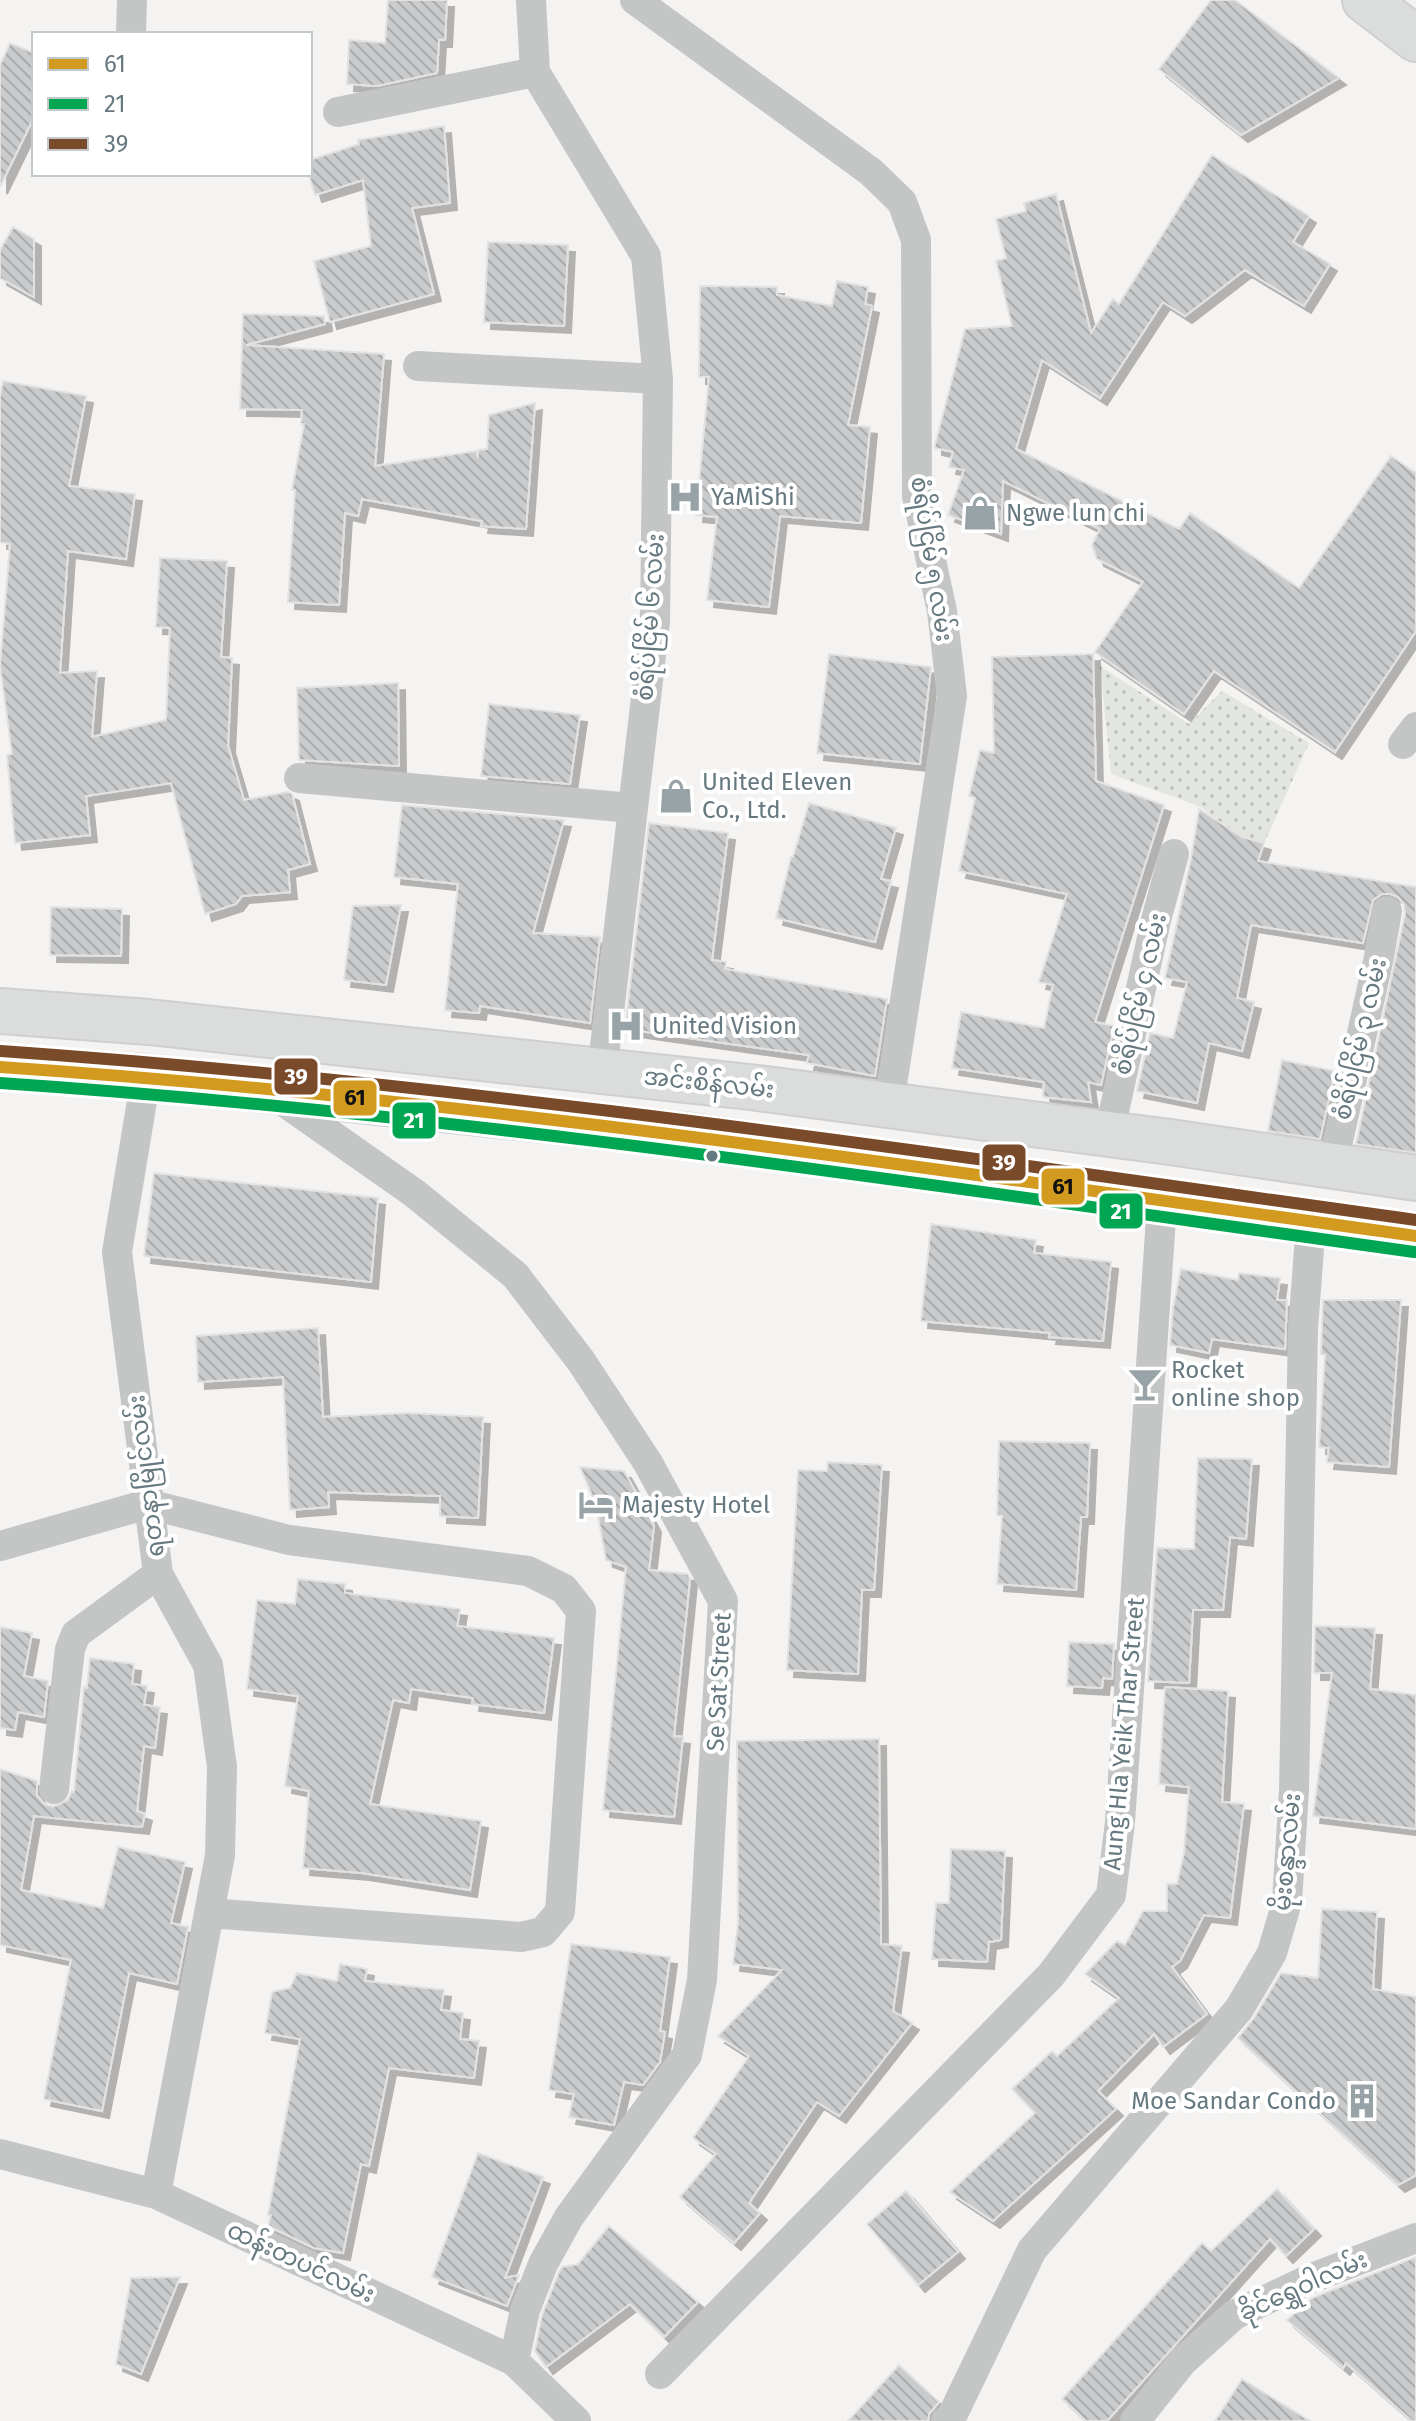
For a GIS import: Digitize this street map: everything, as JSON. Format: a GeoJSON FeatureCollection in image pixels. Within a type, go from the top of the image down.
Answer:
{"type":"FeatureCollection","features":[{"type":"Feature","properties":{"kind":"main road"},"geometry":{"type":"LineString","coordinates":[[1365,0],[1416,39]]}},
{"type":"Feature","properties":{"kind":"main road","name":"အင်းစိန်လမ်း"},"geometry":{"type":"LineString","coordinates":[[0,1011],[149,1022],[889,1104],[1416,1178]]}},
{"type":"Feature","properties":{"kind":"main road"},"geometry":{"type":"LineString","coordinates":[[0,1067],[146,1077],[684,1135],[1416,1236]]}},
{"type":"Feature","properties":{"kind":"street"},"geometry":{"type":"LineString","coordinates":[[131,32],[132,0]]}},
{"type":"Feature","properties":{"kind":"street","name":"စံရိပ်ငြိမ် ၆ လမ်း"},"geometry":{"type":"LineString","coordinates":[[531,0],[535,72],[646,256],[658,379],[655,621],[602,1072]]}},
{"type":"Feature","properties":{"kind":"street","name":"စံရိပ်ငြိမ် ၅ လမ်း"},"geometry":{"type":"LineString","coordinates":[[635,0],[871,172],[902,202],[916,240],[917,496],[942,611],[952,696],[889,1104]]}},
{"type":"Feature","properties":{"kind":"street"},"geometry":{"type":"LineString","coordinates":[[338,112],[535,72]]}},
{"type":"Feature","properties":{"kind":"street"},"geometry":{"type":"LineString","coordinates":[[418,366],[658,379]]}},
{"type":"Feature","properties":{"kind":"street"},"geometry":{"type":"LineString","coordinates":[[299,778],[632,808]]}},
{"type":"Feature","properties":{"kind":"street","name":"စံရိပ်ငြိမ် ၄ လမ်း"},"geometry":{"type":"LineString","coordinates":[[1109,1134],[1156,920],[1174,854]]}},
{"type":"Feature","properties":{"kind":"street","name":"စံရိပ်ငြိမ် ၃ လမ်း"},"geometry":{"type":"LineString","coordinates":[[1332,1168],[1387,911]]}},
{"type":"Feature","properties":{"kind":"street","name":"ရတနာမြိုင်လမ်း"},"geometry":{"type":"LineString","coordinates":[[146,1077],[117,1252],[158,1574],[208,1665],[222,1767],[220,1855],[156,2194]]}},
{"type":"Feature","properties":{"kind":"street","name":"Se Sat Street"},"geometry":{"type":"LineString","coordinates":[[267,1090],[414,1193],[515,1275],[581,1361],[648,1463],[723,1601],[702,1980],[687,2055],[569,2217],[543,2264],[525,2310],[514,2361]]}},
{"type":"Feature","properties":{"kind":"street","name":"Aung Hla Yeik Thar Street"},"geometry":{"type":"LineString","coordinates":[[660,2374],[1051,1975],[1111,1895],[1121,1806],[1162,1203]]}},
{"type":"Feature","properties":{"kind":"street","name":"မိုးစန္ဒာလမ်း"},"geometry":{"type":"LineString","coordinates":[[946,2421],[952,2416],[1032,2250],[1239,2009],[1272,1953],[1287,1902],[1294,1790],[1303,1329],[1311,1223]]}},
{"type":"Feature","properties":{"kind":"street"},"geometry":{"type":"LineString","coordinates":[[0,1546],[148,1504],[289,1540],[528,1571],[564,1589],[581,1611],[560,1912],[543,1932],[521,1937],[209,1913]]}},
{"type":"Feature","properties":{"kind":"street"},"geometry":{"type":"LineString","coordinates":[[54,1789],[70,1649],[76,1634],[158,1574]]}},
{"type":"Feature","properties":{"kind":"street","name":"ထန်းတပင်လမ်း"},"geometry":{"type":"LineString","coordinates":[[0,2154],[156,2194],[514,2361],[576,2421]]}},
{"type":"Feature","properties":{"kind":"street","name":"ခိုင်ရွှေဝါလမ်း"},"geometry":{"type":"LineString","coordinates":[[1135,2421],[1183,2361],[1234,2315],[1312,2278],[1416,2238]]}},
{"type":"Feature","properties":{"kind":"shaded area"},"geometry":{"type":"Polygon","coordinates":[[[1100,666],[1189,724],[1222,691],[1309,743],[1262,848],[1241,841],[1201,807],[1111,774],[1100,666]]]}},
{"type":"Feature","properties":{"kind":"building"},"geometry":{"type":"Polygon","coordinates":[[[388,0],[447,0],[445,40],[439,40],[437,73],[377,86],[347,84],[349,40],[385,43],[388,0]]]}},
{"type":"Feature","properties":{"kind":"building"},"geometry":{"type":"Polygon","coordinates":[[[1211,0],[1235,0],[1339,78],[1241,135],[1159,69],[1211,0]]]}},
{"type":"Feature","properties":{"kind":"building"},"geometry":{"type":"Polygon","coordinates":[[[10,43],[32,52],[32,121],[0,187],[0,65],[10,43]]]}},
{"type":"Feature","properties":{"kind":"building"},"geometry":{"type":"Polygon","coordinates":[[[444,126],[450,203],[412,208],[434,294],[330,322],[314,261],[371,246],[363,180],[315,195],[310,179],[312,159],[359,144],[358,140],[444,126]]]}},
{"type":"Feature","properties":{"kind":"building"},"geometry":{"type":"Polygon","coordinates":[[[1212,155],[1309,216],[1293,242],[1330,264],[1304,306],[1245,270],[1185,316],[1163,302],[1100,398],[1042,360],[1016,449],[1179,529],[1190,513],[1299,588],[1391,456],[1416,473],[1416,631],[1335,752],[1214,671],[1184,714],[1095,652],[1143,582],[1097,559],[1092,545],[1100,529],[1003,481],[1001,534],[948,515],[964,470],[949,467],[953,452],[935,448],[935,445],[965,329],[1012,326],[996,261],[1006,258],[996,219],[1026,211],[1024,203],[1056,194],[1091,333],[1113,299],[1119,304],[1212,155]]]}},
{"type":"Feature","properties":{"kind":"building"},"geometry":{"type":"Polygon","coordinates":[[[13,227],[34,239],[34,297],[0,278],[0,250],[13,227]]]}},
{"type":"Feature","properties":{"kind":"building"},"geometry":{"type":"Polygon","coordinates":[[[488,242],[568,245],[564,326],[484,322],[488,242]]]}},
{"type":"Feature","properties":{"kind":"building"},"geometry":{"type":"Polygon","coordinates":[[[837,281],[868,287],[865,304],[872,306],[848,425],[870,427],[861,523],[780,516],[769,607],[707,600],[717,517],[696,515],[709,377],[699,377],[700,286],[777,287],[777,295],[832,306],[837,281]]]}},
{"type":"Feature","properties":{"kind":"building"},"geometry":{"type":"Polygon","coordinates":[[[243,314],[324,316],[325,324],[246,345],[384,354],[375,466],[476,451],[478,458],[478,450],[487,449],[489,415],[535,403],[526,529],[481,526],[482,521],[362,499],[358,516],[345,513],[339,605],[288,602],[295,490],[292,490],[304,424],[301,424],[302,410],[240,409],[243,314]]]}},
{"type":"Feature","properties":{"kind":"building"},"geometry":{"type":"Polygon","coordinates":[[[3,381],[86,396],[69,486],[135,494],[126,559],[68,551],[60,673],[97,671],[92,737],[166,720],[170,628],[156,627],[160,558],[227,561],[221,657],[232,658],[228,746],[244,800],[288,792],[292,794],[310,864],[288,870],[290,892],[242,896],[236,904],[205,914],[171,783],[86,796],[90,835],[15,843],[7,755],[12,754],[0,666],[10,544],[0,542],[0,396],[3,381]]]}},
{"type":"Feature","properties":{"kind":"building"},"geometry":{"type":"Polygon","coordinates":[[[829,654],[931,667],[920,764],[817,753],[829,654]]]}},
{"type":"Feature","properties":{"kind":"building"},"geometry":{"type":"Polygon","coordinates":[[[1093,654],[1096,781],[1164,805],[1095,1022],[1114,1026],[1101,1085],[1088,1082],[1091,1102],[1043,1097],[1044,1082],[952,1068],[961,1012],[1044,1028],[1053,985],[1039,982],[1067,894],[959,871],[975,798],[969,796],[980,750],[994,753],[992,657],[1093,654]]]}},
{"type":"Feature","properties":{"kind":"building"},"geometry":{"type":"Polygon","coordinates":[[[398,683],[399,766],[299,760],[297,688],[398,683]]]}},
{"type":"Feature","properties":{"kind":"building"},"geometry":{"type":"Polygon","coordinates":[[[489,704],[580,715],[570,784],[481,776],[489,704]]]}},
{"type":"Feature","properties":{"kind":"building"},"geometry":{"type":"Polygon","coordinates":[[[809,803],[896,828],[881,879],[891,881],[875,942],[776,918],[791,857],[809,803]]]}},
{"type":"Feature","properties":{"kind":"building"},"geometry":{"type":"Polygon","coordinates":[[[402,805],[564,820],[533,933],[600,937],[590,1023],[480,1006],[479,1013],[445,1010],[458,884],[394,877],[402,805]]]}},
{"type":"Feature","properties":{"kind":"building"},"geometry":{"type":"Polygon","coordinates":[[[1199,809],[1242,837],[1264,843],[1258,861],[1416,887],[1416,1153],[1356,1144],[1405,914],[1404,904],[1391,894],[1382,894],[1373,900],[1363,943],[1251,925],[1237,998],[1254,1002],[1242,1051],[1209,1043],[1197,1103],[1137,1091],[1150,1033],[1173,1038],[1187,982],[1165,978],[1199,809]]]}},
{"type":"Feature","properties":{"kind":"building"},"geometry":{"type":"Polygon","coordinates":[[[649,823],[728,833],[712,960],[726,962],[725,969],[887,999],[875,1076],[807,1063],[809,1055],[625,1029],[649,823]]]}},
{"type":"Feature","properties":{"kind":"building"},"geometry":{"type":"Polygon","coordinates":[[[401,905],[386,985],[344,980],[353,906],[401,905]]]}},
{"type":"Feature","properties":{"kind":"building"},"geometry":{"type":"Polygon","coordinates":[[[51,907],[122,909],[121,956],[50,955],[51,907]]]}},
{"type":"Feature","properties":{"kind":"building"},"geometry":{"type":"Polygon","coordinates":[[[1282,1060],[1335,1071],[1320,1139],[1268,1131],[1282,1060]]]}},
{"type":"Feature","properties":{"kind":"building"},"geometry":{"type":"Polygon","coordinates":[[[154,1173],[378,1198],[371,1282],[144,1256],[154,1173]]]}},
{"type":"Feature","properties":{"kind":"building"},"geometry":{"type":"Polygon","coordinates":[[[931,1224],[1036,1240],[1034,1253],[1111,1262],[1103,1341],[921,1321],[931,1224]]]}},
{"type":"Feature","properties":{"kind":"building"},"geometry":{"type":"Polygon","coordinates":[[[1181,1269],[1238,1280],[1239,1273],[1280,1278],[1277,1300],[1287,1300],[1285,1349],[1212,1339],[1209,1353],[1170,1345],[1181,1269]]]}},
{"type":"Feature","properties":{"kind":"building"},"geometry":{"type":"Polygon","coordinates":[[[1323,1300],[1401,1300],[1389,1467],[1327,1462],[1329,1448],[1319,1447],[1325,1355],[1321,1354],[1323,1300]]]}},
{"type":"Feature","properties":{"kind":"building"},"geometry":{"type":"Polygon","coordinates":[[[318,1328],[323,1417],[408,1413],[483,1417],[478,1518],[440,1516],[440,1496],[328,1492],[329,1507],[290,1510],[283,1377],[198,1382],[196,1336],[318,1328]]]}},
{"type":"Feature","properties":{"kind":"building"},"geometry":{"type":"Polygon","coordinates":[[[999,1441],[1090,1443],[1087,1517],[1081,1517],[1076,1590],[997,1584],[1002,1516],[997,1515],[999,1441]]]}},
{"type":"Feature","properties":{"kind":"building"},"geometry":{"type":"Polygon","coordinates":[[[1198,1458],[1252,1459],[1246,1539],[1230,1537],[1223,1610],[1193,1610],[1189,1683],[1148,1681],[1157,1548],[1194,1549],[1198,1458]]]}},
{"type":"Feature","properties":{"kind":"building"},"geometry":{"type":"Polygon","coordinates":[[[828,1462],[882,1465],[874,1590],[862,1590],[858,1674],[787,1670],[798,1470],[827,1471],[828,1462]]]}},
{"type":"Feature","properties":{"kind":"building"},"geometry":{"type":"Polygon","coordinates":[[[580,1467],[624,1471],[654,1525],[649,1570],[688,1574],[690,1579],[674,1736],[683,1737],[674,1817],[603,1810],[626,1567],[606,1560],[596,1505],[580,1467]]]}},
{"type":"Feature","properties":{"kind":"building"},"geometry":{"type":"Polygon","coordinates":[[[298,1579],[345,1584],[345,1593],[460,1609],[457,1626],[554,1638],[544,1713],[472,1704],[473,1698],[411,1689],[409,1703],[393,1700],[370,1804],[481,1821],[470,1890],[362,1873],[303,1868],[309,1791],[285,1786],[298,1696],[247,1689],[257,1600],[295,1604],[298,1579]]]}},
{"type":"Feature","properties":{"kind":"building"},"geometry":{"type":"Polygon","coordinates":[[[1315,1626],[1375,1628],[1370,1689],[1416,1695],[1416,1829],[1313,1816],[1332,1673],[1314,1673],[1315,1626]]]}},
{"type":"Feature","properties":{"kind":"building"},"geometry":{"type":"Polygon","coordinates":[[[0,1627],[32,1633],[24,1676],[48,1681],[44,1717],[18,1712],[15,1730],[0,1728],[0,1627]]]}},
{"type":"Feature","properties":{"kind":"building"},"geometry":{"type":"Polygon","coordinates":[[[1069,1642],[1114,1644],[1112,1679],[1103,1678],[1102,1688],[1067,1686],[1069,1642]]]}},
{"type":"Feature","properties":{"kind":"building"},"geometry":{"type":"Polygon","coordinates":[[[90,1658],[134,1664],[132,1684],[147,1686],[144,1705],[160,1707],[155,1748],[144,1746],[137,1811],[145,1814],[142,1827],[34,1816],[21,1890],[103,1908],[118,1847],[185,1862],[171,1923],[188,1927],[177,1984],[129,1973],[102,2111],[44,2099],[71,1960],[0,1945],[0,1769],[37,1781],[37,1795],[44,1804],[53,1807],[68,1800],[74,1792],[84,1687],[87,1688],[90,1658]]]}},
{"type":"Feature","properties":{"kind":"building"},"geometry":{"type":"Polygon","coordinates":[[[1165,1687],[1228,1691],[1222,1802],[1244,1804],[1230,1918],[1204,1915],[1180,1961],[1172,1967],[1207,2014],[1163,2047],[1154,2034],[1098,2091],[1116,2109],[993,2221],[950,2192],[1035,2113],[1012,2089],[1052,2051],[1057,2056],[1119,1998],[1085,1974],[1117,1941],[1125,1945],[1143,1911],[1167,1911],[1167,1884],[1177,1884],[1184,1853],[1189,1787],[1159,1784],[1165,1687]]]}},
{"type":"Feature","properties":{"kind":"building"},"geometry":{"type":"Polygon","coordinates":[[[879,1739],[881,1944],[902,1946],[893,2011],[912,2023],[839,2116],[817,2102],[749,2203],[760,2213],[734,2243],[680,2197],[716,2154],[693,2138],[749,2056],[718,2036],[782,1970],[733,1964],[738,1923],[737,1741],[879,1739]]]}},
{"type":"Feature","properties":{"kind":"building"},"geometry":{"type":"Polygon","coordinates":[[[951,1849],[1005,1851],[1001,1940],[989,1942],[987,1962],[932,1959],[936,1903],[949,1903],[951,1849]]]}},
{"type":"Feature","properties":{"kind":"building","name":"Moe Sandar Condo"},"geometry":{"type":"Polygon","coordinates":[[[1322,1909],[1377,1912],[1373,1989],[1416,1997],[1416,2175],[1398,2185],[1238,2038],[1281,1973],[1318,1978],[1322,1909]]]}},
{"type":"Feature","properties":{"kind":"building"},"geometry":{"type":"Polygon","coordinates":[[[571,1944],[670,1957],[660,2031],[665,2032],[660,2062],[643,2085],[624,2082],[614,2125],[569,2117],[574,2094],[549,2090],[571,1944]]]}},
{"type":"Feature","properties":{"kind":"building"},"geometry":{"type":"Polygon","coordinates":[[[340,1964],[367,1969],[365,1981],[444,1990],[441,2010],[463,2013],[460,2039],[479,2041],[474,2078],[389,2068],[369,2166],[361,2164],[343,2253],[314,2248],[268,2226],[300,2039],[265,2033],[272,1992],[290,1988],[297,1973],[337,1981],[340,1964]]]}},
{"type":"Feature","properties":{"kind":"building"},"geometry":{"type":"Polygon","coordinates":[[[478,2153],[543,2177],[505,2278],[519,2275],[507,2306],[432,2277],[478,2153]]]}},
{"type":"Feature","properties":{"kind":"building"},"geometry":{"type":"Polygon","coordinates":[[[1277,2189],[1314,2229],[1286,2256],[1270,2239],[1107,2421],[1086,2421],[1062,2399],[1202,2243],[1211,2251],[1277,2189]]]}},
{"type":"Feature","properties":{"kind":"building"},"geometry":{"type":"Polygon","coordinates":[[[906,2191],[958,2252],[918,2285],[867,2224],[906,2191]]]}},
{"type":"Feature","properties":{"kind":"building"},"geometry":{"type":"Polygon","coordinates":[[[609,2226],[698,2302],[664,2337],[630,2304],[546,2367],[535,2351],[542,2315],[559,2272],[562,2267],[578,2264],[609,2226]]]}},
{"type":"Feature","properties":{"kind":"building"},"geometry":{"type":"Polygon","coordinates":[[[1416,2257],[1416,2421],[1412,2421],[1346,2363],[1343,2368],[1287,2320],[1312,2298],[1416,2257]]]}},
{"type":"Feature","properties":{"kind":"building"},"geometry":{"type":"Polygon","coordinates":[[[180,2277],[141,2374],[116,2364],[131,2278],[180,2277]]]}},
{"type":"Feature","properties":{"kind":"building"},"geometry":{"type":"Polygon","coordinates":[[[899,2365],[939,2402],[929,2414],[928,2421],[848,2421],[899,2365]]]}},
{"type":"Feature","properties":{"kind":"building"},"geometry":{"type":"Polygon","coordinates":[[[1242,2379],[1310,2421],[1215,2421],[1242,2379]]]}},
{"type":"Feature","properties":{"kind":"transit line","name":"39"},"geometry":{"type":"LineString","coordinates":[[1,1051],[179,1065],[533,1102],[1416,1220]]}},
{"type":"Feature","properties":{"kind":"transit line","name":"61"},"geometry":{"type":"LineString","coordinates":[[0,1067],[178,1081],[532,1117],[886,1162],[1416,1236]]}},
{"type":"Feature","properties":{"kind":"transit line","name":"21"},"geometry":{"type":"LineString","coordinates":[[0,1083],[178,1097],[532,1133],[885,1178],[1414,1252]]}},
{"type":"Feature","properties":{"kind":"place","name":"YaMiShi"},"geometry":{"type":"Point","coordinates":[685,497]}},
{"type":"Feature","properties":{"kind":"place","name":"Ngwe lun chi"},"geometry":{"type":"Point","coordinates":[980,513]}},
{"type":"Feature","properties":{"kind":"place","name":"United Eleven Co., Ltd."},"geometry":{"type":"Point","coordinates":[676,796]}},
{"type":"Feature","properties":{"kind":"place","name":"United Vision"},"geometry":{"type":"Point","coordinates":[626,1026]}},
{"type":"Feature","properties":{"kind":"place","name":"Rocket online shop"},"geometry":{"type":"Point","coordinates":[1145,1384]}},
{"type":"Feature","properties":{"kind":"place","name":"Majesty Hotel"},"geometry":{"type":"Point","coordinates":[596,1505]}},
{"type":"Feature","properties":{"kind":"place","name":"Moe Sandar Condo"},"geometry":{"type":"Point","coordinates":[1362,2101]}}]}
